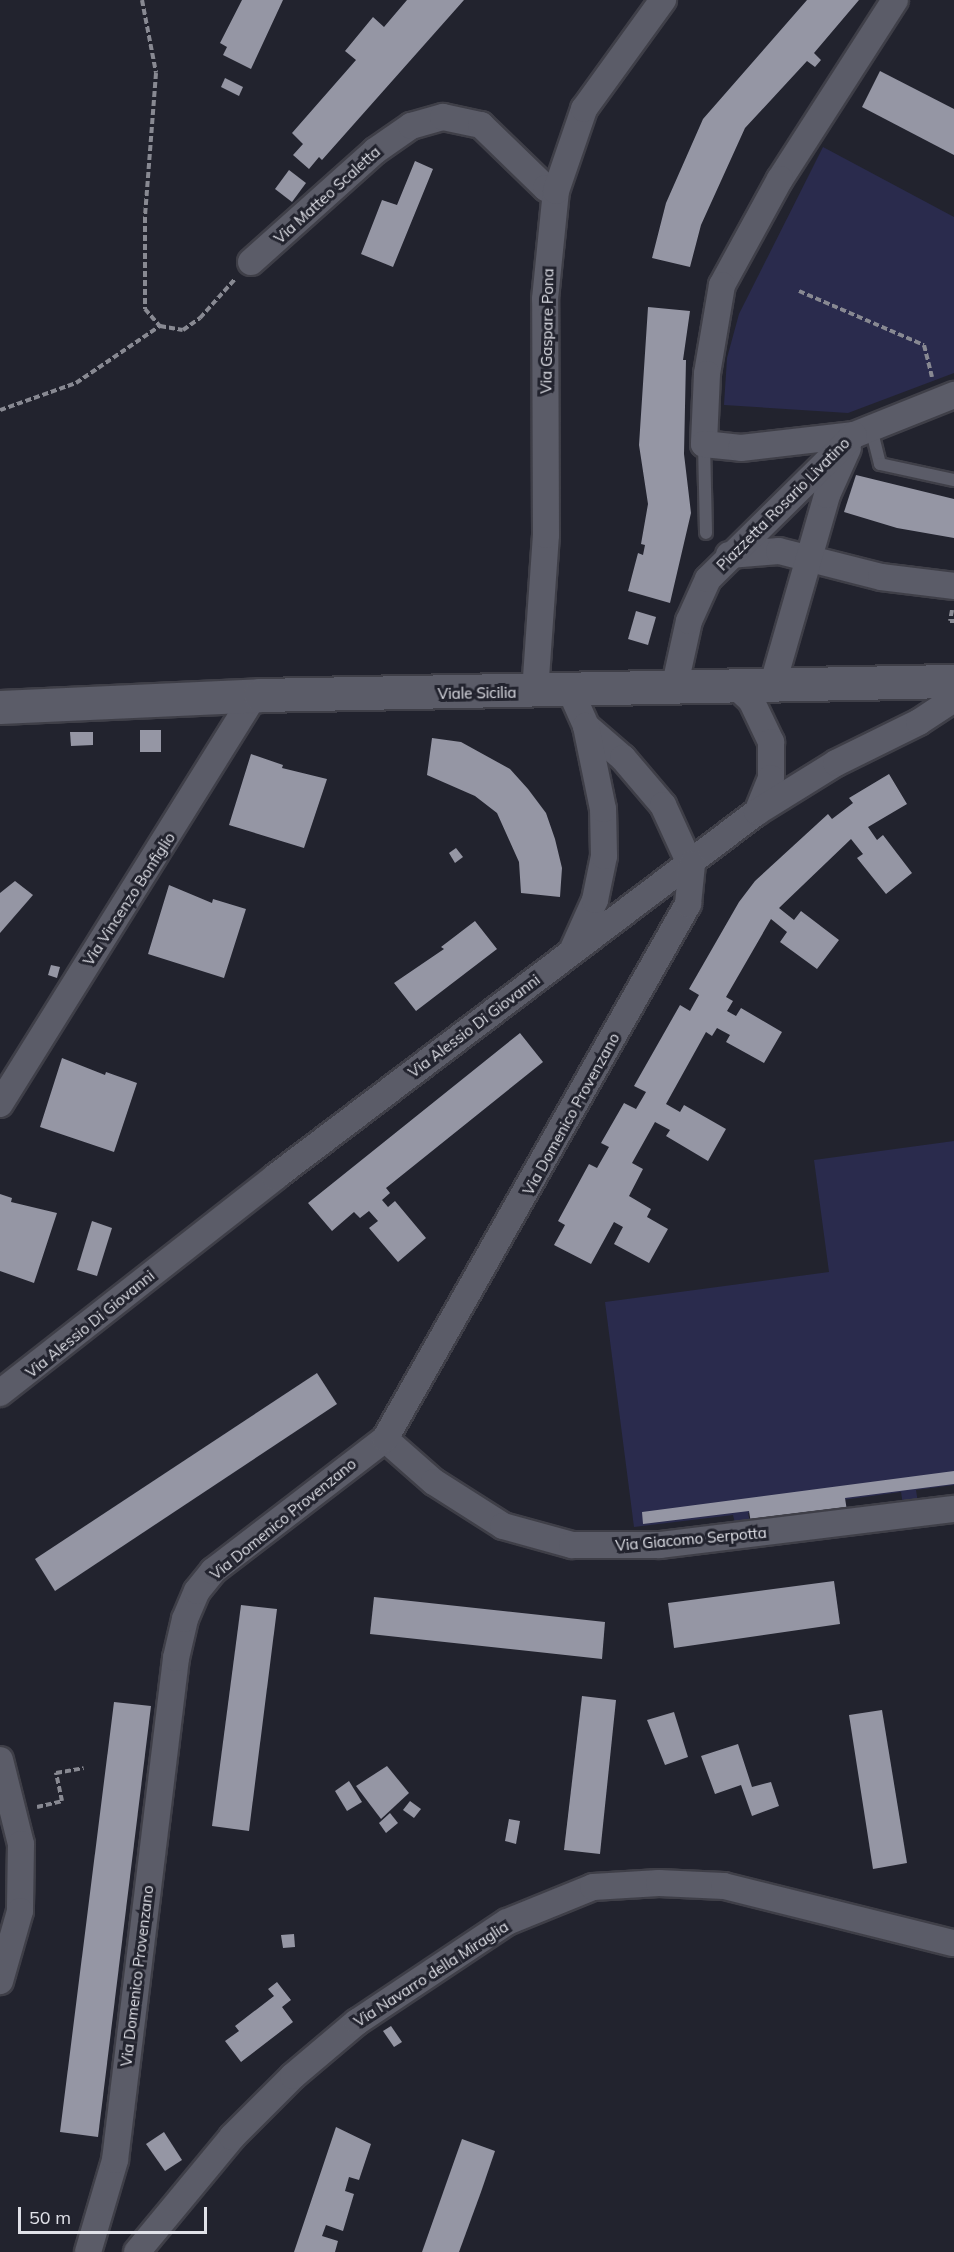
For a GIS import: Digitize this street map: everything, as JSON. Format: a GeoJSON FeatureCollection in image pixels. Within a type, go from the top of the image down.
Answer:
{"type":"FeatureCollection","features":[{"type":"Feature","properties":{"kind":"street","name":"Via Gaspare Pona"},"geometry":{"type":"LineString","coordinates":[[535,692],[546,535],[545,299],[556,191],[584,109],[663,0]]}},
{"type":"Feature","properties":{"kind":"street"},"geometry":{"type":"LineString","coordinates":[[895,0],[832,94],[722,285],[707,374],[704,444],[751,448],[862,431],[948,397]]}},
{"type":"Feature","properties":{"kind":"street","name":"Via Matteo Scaletta"},"geometry":{"type":"LineString","coordinates":[[250,262],[375,151],[411,126],[443,117],[481,125],[546,188],[556,191]]}},
{"type":"Feature","properties":{"kind":"street","name":"Piazzetta Rosario Livatino"},"geometry":{"type":"LineString","coordinates":[[674,689],[689,621],[708,579],[729,555],[862,431]]}},
{"type":"Feature","properties":{"kind":"street","name":"Piazzetta Rosario Livatino"},"geometry":{"type":"LineString","coordinates":[[772,687],[827,495],[862,431]]}},
{"type":"Feature","properties":{"kind":"street"},"geometry":{"type":"LineString","coordinates":[[729,555],[779,550],[881,577],[954,586]]}},
{"type":"Feature","properties":{"kind":"street","name":"Viale Sicilia"},"geometry":{"type":"LineString","coordinates":[[0,707],[260,696],[571,692],[954,681]]}},
{"type":"Feature","properties":{"kind":"street"},"geometry":{"type":"LineString","coordinates":[[725,687],[739,689],[751,700],[771,742],[771,778],[757,812]]}},
{"type":"Feature","properties":{"kind":"street"},"geometry":{"type":"LineString","coordinates":[[571,692],[586,726],[603,809],[604,856],[595,900],[572,952]]}},
{"type":"Feature","properties":{"kind":"street","name":"Via Vincenzo Bonfiglio"},"geometry":{"type":"LineString","coordinates":[[0,1104],[251,701],[260,696]]}},
{"type":"Feature","properties":{"kind":"street","name":"Via Alessio Di Giovanni"},"geometry":{"type":"LineString","coordinates":[[0,1412],[7,1389],[275,1177],[572,952],[689,858],[836,763],[928,717],[954,699]]}},
{"type":"Feature","properties":{"kind":"street"},"geometry":{"type":"LineString","coordinates":[[586,726],[623,758],[663,805],[689,858]]}},
{"type":"Feature","properties":{"kind":"street","name":"Via Domenico Provenzano"},"geometry":{"type":"LineString","coordinates":[[88,2252],[115,2160],[176,1658],[185,1619],[197,1591],[213,1571],[386,1439],[688,904],[689,858]]}},
{"type":"Feature","properties":{"kind":"street","name":"Via Giacomo Serpotta"},"geometry":{"type":"LineString","coordinates":[[386,1439],[434,1482],[503,1526],[572,1545],[660,1545],[954,1509]]}},
{"type":"Feature","properties":{"kind":"street"},"geometry":{"type":"LineString","coordinates":[[0,1760],[15,1811],[21,1844],[20,1911],[4,1970]]}},
{"type":"Feature","properties":{"kind":"street","name":"Via Navarro della Miraglia"},"geometry":{"type":"LineString","coordinates":[[137,2252],[232,2137],[293,2076],[357,2022],[507,1922],[593,1887],[658,1883],[724,1886],[953,1943]]}},
{"type":"Feature","properties":{"kind":"street"},"geometry":{"type":"LineString","coordinates":[[0,1933],[4,1970]]}},
{"type":"Feature","properties":{"kind":"lane"},"geometry":{"type":"LineString","coordinates":[[862,431],[880,464],[954,480]]}},
{"type":"Feature","properties":{"kind":"lane"},"geometry":{"type":"LineString","coordinates":[[704,444],[706,533]]}},
{"type":"Feature","properties":{"kind":"path"},"geometry":{"type":"LineString","coordinates":[[142,0],[156,73],[143,285],[145,309],[160,326],[183,330],[200,318],[250,262]]}},
{"type":"Feature","properties":{"kind":"path"},"geometry":{"type":"LineString","coordinates":[[799,291],[924,345],[948,397]]}},
{"type":"Feature","properties":{"kind":"path"},"geometry":{"type":"LineString","coordinates":[[0,409],[76,383],[160,326]]}},
{"type":"Feature","properties":{"kind":"path"},"geometry":{"type":"LineString","coordinates":[[15,1811],[62,1801],[56,1773],[84,1768]]}},
{"type":"Feature","properties":{"kind":"shaded area"},"geometry":{"type":"Polygon","coordinates":[[[823,147],[954,217],[954,373],[848,413],[724,405],[727,358],[739,314],[823,147]]]}},
{"type":"Feature","properties":{"kind":"shaded area"},"geometry":{"type":"Polygon","coordinates":[[[954,1141],[954,1485],[916,1490],[918,1503],[903,1505],[901,1492],[748,1513],[751,1526],[736,1527],[733,1515],[634,1527],[605,1302],[829,1272],[814,1160],[954,1141]]]}},
{"type":"Feature","properties":{"kind":"building"},"geometry":{"type":"Polygon","coordinates":[[[242,0],[283,0],[251,69],[223,55],[227,47],[220,43],[242,0]]]}},
{"type":"Feature","properties":{"kind":"building"},"geometry":{"type":"Polygon","coordinates":[[[407,0],[464,0],[322,160],[319,157],[309,169],[293,155],[303,144],[292,133],[356,60],[345,51],[373,17],[384,27],[407,0]]]}},
{"type":"Feature","properties":{"kind":"building"},"geometry":{"type":"Polygon","coordinates":[[[807,0],[859,0],[814,53],[821,60],[815,67],[807,61],[745,128],[701,225],[690,267],[652,258],[666,203],[703,119],[807,0]]]}},
{"type":"Feature","properties":{"kind":"building"},"geometry":{"type":"Polygon","coordinates":[[[880,71],[954,109],[954,155],[862,107],[880,71]]]}},
{"type":"Feature","properties":{"kind":"building"},"geometry":{"type":"Polygon","coordinates":[[[225,78],[243,87],[239,96],[221,87],[225,78]]]}},
{"type":"Feature","properties":{"kind":"building"},"geometry":{"type":"Polygon","coordinates":[[[415,161],[433,169],[393,267],[361,254],[382,200],[397,205],[415,161]]]}},
{"type":"Feature","properties":{"kind":"building"},"geometry":{"type":"Polygon","coordinates":[[[289,170],[306,183],[292,202],[275,189],[289,170]]]}},
{"type":"Feature","properties":{"kind":"building"},"geometry":{"type":"Polygon","coordinates":[[[648,307],[690,311],[683,360],[686,360],[684,454],[691,513],[670,603],[628,591],[638,553],[643,555],[645,545],[641,544],[648,504],[639,445],[648,307]]]}},
{"type":"Feature","properties":{"kind":"building"},"geometry":{"type":"Polygon","coordinates":[[[856,475],[954,499],[954,538],[897,528],[844,512],[856,475]]]}},
{"type":"Feature","properties":{"kind":"building"},"geometry":{"type":"Polygon","coordinates":[[[636,611],[656,617],[648,645],[628,639],[636,611]]]}},
{"type":"Feature","properties":{"kind":"building"},"geometry":{"type":"Polygon","coordinates":[[[140,730],[161,730],[161,752],[140,752],[140,730]]]}},
{"type":"Feature","properties":{"kind":"building"},"geometry":{"type":"Polygon","coordinates":[[[70,732],[93,732],[93,745],[71,746],[70,732]]]}},
{"type":"Feature","properties":{"kind":"building"},"geometry":{"type":"Polygon","coordinates":[[[432,738],[461,742],[510,769],[528,789],[546,813],[555,839],[562,868],[560,897],[521,893],[519,862],[497,813],[475,796],[427,775],[432,738]]]}},
{"type":"Feature","properties":{"kind":"building"},"geometry":{"type":"Polygon","coordinates":[[[251,754],[283,765],[282,768],[327,779],[304,848],[229,825],[251,754]]]}},
{"type":"Feature","properties":{"kind":"building"},"geometry":{"type":"Polygon","coordinates":[[[889,774],[907,804],[868,827],[877,840],[883,835],[912,873],[886,894],[857,858],[863,854],[851,839],[779,908],[794,920],[801,911],[839,940],[817,969],[780,942],[787,932],[771,919],[726,997],[733,1001],[727,1011],[736,1016],[741,1008],[782,1032],[764,1063],[726,1042],[730,1035],[717,1028],[712,1036],[706,1032],[666,1104],[680,1112],[684,1105],[726,1129],[708,1161],[666,1136],[670,1130],[655,1122],[632,1163],[643,1169],[629,1196],[651,1209],[647,1217],[668,1229],[649,1263],[614,1244],[623,1227],[614,1222],[591,1264],[554,1245],[565,1225],[558,1221],[589,1164],[597,1168],[609,1147],[601,1143],[624,1103],[636,1109],[646,1092],[634,1086],[680,1005],[690,1011],[699,995],[689,989],[739,902],[755,881],[828,814],[832,819],[853,803],[849,798],[889,774]]]}},
{"type":"Feature","properties":{"kind":"building"},"geometry":{"type":"Polygon","coordinates":[[[456,848],[463,857],[455,863],[449,853],[456,848]]]}},
{"type":"Feature","properties":{"kind":"building"},"geometry":{"type":"Polygon","coordinates":[[[15,881],[33,895],[0,933],[0,893],[15,881]]]}},
{"type":"Feature","properties":{"kind":"building"},"geometry":{"type":"Polygon","coordinates":[[[169,885],[212,903],[213,899],[246,909],[224,978],[148,954],[169,885]]]}},
{"type":"Feature","properties":{"kind":"building"},"geometry":{"type":"Polygon","coordinates":[[[475,921],[497,949],[416,1011],[394,983],[444,949],[441,947],[475,921]]]}},
{"type":"Feature","properties":{"kind":"building"},"geometry":{"type":"Polygon","coordinates":[[[51,965],[60,967],[57,978],[48,975],[51,965]]]}},
{"type":"Feature","properties":{"kind":"building"},"geometry":{"type":"Polygon","coordinates":[[[520,1033],[543,1062],[386,1188],[390,1193],[382,1200],[388,1207],[395,1201],[426,1238],[398,1262],[369,1228],[378,1221],[369,1211],[360,1218],[354,1212],[332,1231],[308,1203],[520,1033]]]}},
{"type":"Feature","properties":{"kind":"building"},"geometry":{"type":"Polygon","coordinates":[[[62,1058],[105,1075],[106,1072],[137,1083],[114,1152],[40,1127],[62,1058]]]}},
{"type":"Feature","properties":{"kind":"building"},"geometry":{"type":"Polygon","coordinates":[[[0,1194],[12,1198],[11,1202],[57,1213],[34,1283],[0,1271],[0,1194]]]}},
{"type":"Feature","properties":{"kind":"building"},"geometry":{"type":"Polygon","coordinates":[[[92,1221],[112,1228],[97,1276],[77,1270],[92,1221]]]}},
{"type":"Feature","properties":{"kind":"building"},"geometry":{"type":"Polygon","coordinates":[[[317,1373],[337,1404],[55,1591],[35,1559],[317,1373]]]}},
{"type":"Feature","properties":{"kind":"building"},"geometry":{"type":"Polygon","coordinates":[[[954,1471],[954,1484],[845,1498],[847,1511],[751,1523],[749,1511],[643,1524],[642,1512],[954,1471]]]}},
{"type":"Feature","properties":{"kind":"building"},"geometry":{"type":"Polygon","coordinates":[[[834,1581],[840,1624],[674,1648],[668,1603],[834,1581]]]}},
{"type":"Feature","properties":{"kind":"building"},"geometry":{"type":"Polygon","coordinates":[[[374,1597],[605,1622],[602,1659],[370,1634],[374,1597]]]}},
{"type":"Feature","properties":{"kind":"building"},"geometry":{"type":"Polygon","coordinates":[[[241,1605],[277,1609],[249,1831],[212,1826],[241,1605]]]}},
{"type":"Feature","properties":{"kind":"building"},"geometry":{"type":"Polygon","coordinates":[[[582,1696],[616,1700],[600,1854],[564,1850],[582,1696]]]}},
{"type":"Feature","properties":{"kind":"building"},"geometry":{"type":"Polygon","coordinates":[[[114,1702],[151,1706],[98,2137],[60,2132],[114,1702]]]}},
{"type":"Feature","properties":{"kind":"building"},"geometry":{"type":"Polygon","coordinates":[[[882,1710],[907,1863],[873,1869],[849,1715],[882,1710]]]}},
{"type":"Feature","properties":{"kind":"building"},"geometry":{"type":"Polygon","coordinates":[[[674,1712],[688,1757],[665,1765],[647,1720],[674,1712]]]}},
{"type":"Feature","properties":{"kind":"building"},"geometry":{"type":"Polygon","coordinates":[[[738,1744],[752,1787],[771,1782],[779,1806],[752,1816],[741,1785],[715,1794],[701,1756],[738,1744]]]}},
{"type":"Feature","properties":{"kind":"building"},"geometry":{"type":"Polygon","coordinates":[[[387,1766],[409,1793],[381,1819],[356,1786],[387,1766]]]}},
{"type":"Feature","properties":{"kind":"building"},"geometry":{"type":"Polygon","coordinates":[[[349,1781],[362,1802],[347,1811],[335,1791],[349,1781]]]}},
{"type":"Feature","properties":{"kind":"building"},"geometry":{"type":"Polygon","coordinates":[[[410,1801],[421,1809],[414,1818],[403,1810],[410,1801]]]}},
{"type":"Feature","properties":{"kind":"building"},"geometry":{"type":"Polygon","coordinates":[[[390,1813],[398,1823],[386,1833],[379,1823],[390,1813]]]}},
{"type":"Feature","properties":{"kind":"building"},"geometry":{"type":"Polygon","coordinates":[[[509,1819],[520,1821],[516,1844],[505,1841],[509,1819]]]}},
{"type":"Feature","properties":{"kind":"building"},"geometry":{"type":"Polygon","coordinates":[[[294,1934],[295,1947],[283,1948],[281,1935],[294,1934]]]}},
{"type":"Feature","properties":{"kind":"building"},"geometry":{"type":"Polygon","coordinates":[[[277,1982],[291,2000],[282,2007],[293,2022],[241,2062],[225,2041],[239,2031],[235,2026],[274,1996],[268,1989],[277,1982]]]}},
{"type":"Feature","properties":{"kind":"building"},"geometry":{"type":"Polygon","coordinates":[[[391,2026],[402,2042],[394,2047],[383,2031],[391,2026]]]}},
{"type":"Feature","properties":{"kind":"building"},"geometry":{"type":"Polygon","coordinates":[[[336,2127],[371,2144],[359,2180],[349,2177],[345,2191],[354,2194],[343,2231],[326,2225],[322,2236],[338,2241],[335,2252],[294,2252],[336,2127]]]}},
{"type":"Feature","properties":{"kind":"building"},"geometry":{"type":"Polygon","coordinates":[[[164,2132],[182,2160],[165,2171],[146,2144],[164,2132]]]}},
{"type":"Feature","properties":{"kind":"building"},"geometry":{"type":"Polygon","coordinates":[[[462,2139],[495,2151],[481,2192],[459,2252],[422,2252],[462,2139]]]}}]}
